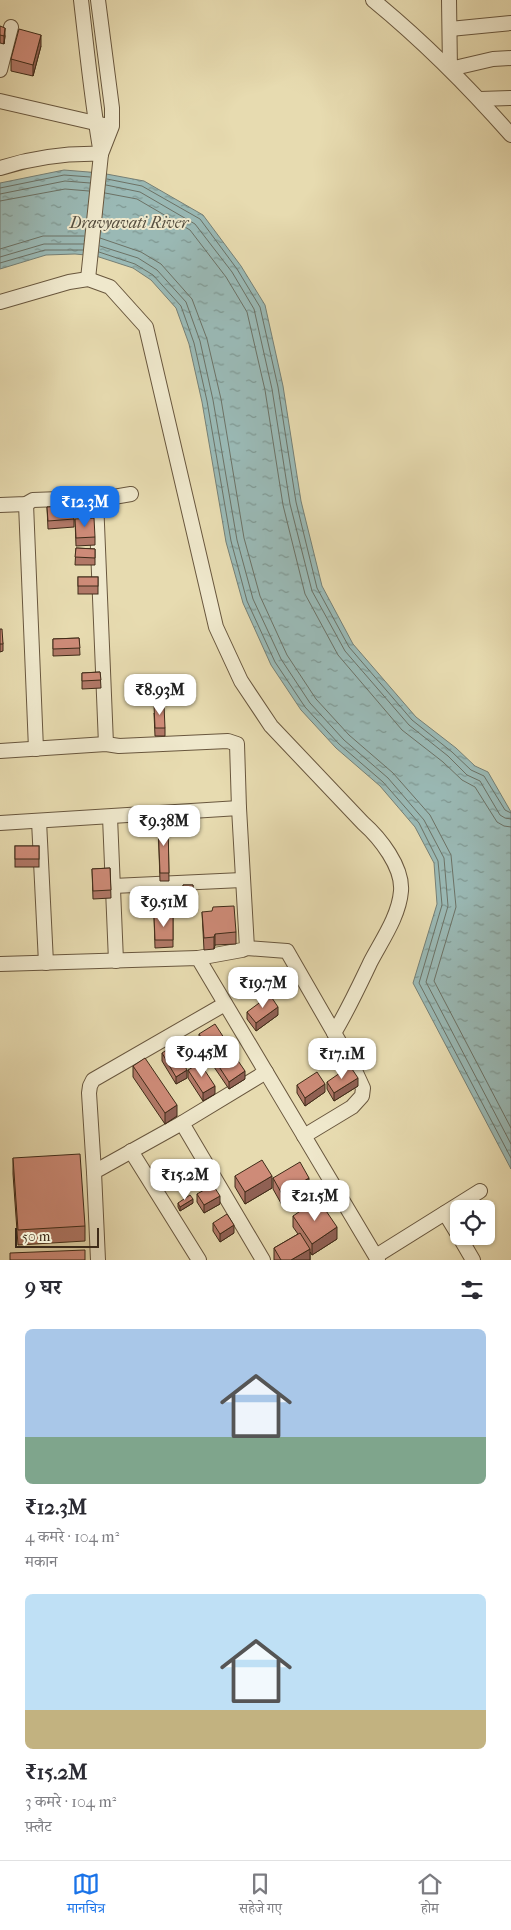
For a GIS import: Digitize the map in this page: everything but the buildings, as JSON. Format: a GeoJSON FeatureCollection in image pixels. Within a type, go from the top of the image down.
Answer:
{"type":"FeatureCollection","features":[{"type":"Feature","properties":{"kind":"street"},"geometry":{"type":"LineString","coordinates":[[81,0],[95,106],[95,124],[101,154]]}},
{"type":"Feature","properties":{"kind":"street"},"geometry":{"type":"LineString","coordinates":[[88,279],[101,154],[112,126],[112,108],[98,0]]}},
{"type":"Feature","properties":{"kind":"street"},"geometry":{"type":"LineString","coordinates":[[373,0],[388,5],[480,100],[511,135]]}},
{"type":"Feature","properties":{"kind":"street"},"geometry":{"type":"LineString","coordinates":[[449,0],[450,69]]}},
{"type":"Feature","properties":{"kind":"street"},"geometry":{"type":"LineString","coordinates":[[450,29],[511,23]]}},
{"type":"Feature","properties":{"kind":"street"},"geometry":{"type":"LineString","coordinates":[[0,70],[11,27]]}},
{"type":"Feature","properties":{"kind":"street"},"geometry":{"type":"LineString","coordinates":[[450,69],[493,59],[511,58]]}},
{"type":"Feature","properties":{"kind":"street"},"geometry":{"type":"LineString","coordinates":[[480,100],[511,98]]}},
{"type":"Feature","properties":{"kind":"street"},"geometry":{"type":"LineString","coordinates":[[0,101],[95,124],[112,126]]}},
{"type":"Feature","properties":{"kind":"street"},"geometry":{"type":"LineString","coordinates":[[0,168],[52,157],[101,154]]}},
{"type":"Feature","properties":{"kind":"street"},"geometry":{"type":"LineString","coordinates":[[0,302],[69,282],[88,279],[110,287],[146,327],[216,627],[241,682],[271,726],[363,823],[377,835],[396,869],[401,890],[392,921],[334,1033]]}},
{"type":"Feature","properties":{"kind":"street"},"geometry":{"type":"LineString","coordinates":[[0,505],[26,504],[33,500],[69,498],[96,500],[131,494]]}},
{"type":"Feature","properties":{"kind":"street"},"geometry":{"type":"LineString","coordinates":[[96,500],[106,744]]}},
{"type":"Feature","properties":{"kind":"street"},"geometry":{"type":"LineString","coordinates":[[26,504],[36,748]]}},
{"type":"Feature","properties":{"kind":"street"},"geometry":{"type":"LineString","coordinates":[[0,751],[106,744],[119,746],[228,741],[237,744],[238,808],[247,948]]}},
{"type":"Feature","properties":{"kind":"street"},"geometry":{"type":"LineString","coordinates":[[0,823],[238,808]]}},
{"type":"Feature","properties":{"kind":"street"},"geometry":{"type":"LineString","coordinates":[[110,817],[116,961]]}},
{"type":"Feature","properties":{"kind":"street"},"geometry":{"type":"LineString","coordinates":[[39,821],[46,963]]}},
{"type":"Feature","properties":{"kind":"street"},"geometry":{"type":"LineString","coordinates":[[112,886],[242,880]]}},
{"type":"Feature","properties":{"kind":"street"},"geometry":{"type":"LineString","coordinates":[[0,964],[198,958],[247,948],[287,951],[352,1064],[363,1088],[362,1096],[352,1107],[304,1136]]}},
{"type":"Feature","properties":{"kind":"street"},"geometry":{"type":"LineString","coordinates":[[198,958],[377,1258],[480,1191]]}},
{"type":"Feature","properties":{"kind":"street"},"geometry":{"type":"LineString","coordinates":[[98,1260],[90,1086],[93,1080],[225,1004]]}},
{"type":"Feature","properties":{"kind":"street"},"geometry":{"type":"LineString","coordinates":[[94,1172],[182,1123],[266,1072]]}},
{"type":"Feature","properties":{"kind":"street"},"geometry":{"type":"LineString","coordinates":[[182,1123],[259,1259]]}},
{"type":"Feature","properties":{"kind":"street"},"geometry":{"type":"LineString","coordinates":[[131,1151],[199,1260]]}},
{"type":"Feature","properties":{"kind":"street"},"geometry":{"type":"LineString","coordinates":[[445,1213],[450,1221]]}},
{"type":"Feature","properties":{"kind":"street"},"geometry":{"type":"LineString","coordinates":[[464,1245],[473,1260]]}},
{"type":"Feature","properties":{"kind":"water","name":"Dravyavati River"},"geometry":{"type":"Polygon","coordinates":[[[64,170],[101,173],[144,181],[203,215],[241,266],[265,305],[283,386],[301,501],[322,586],[353,644],[416,717],[456,748],[475,766],[488,772],[511,812],[511,1169],[413,983],[437,904],[434,863],[415,827],[380,786],[336,748],[301,710],[271,665],[243,603],[226,542],[202,402],[189,344],[176,308],[151,280],[133,268],[96,256],[75,254],[46,255],[0,269],[0,183],[64,170]]]}}]}
